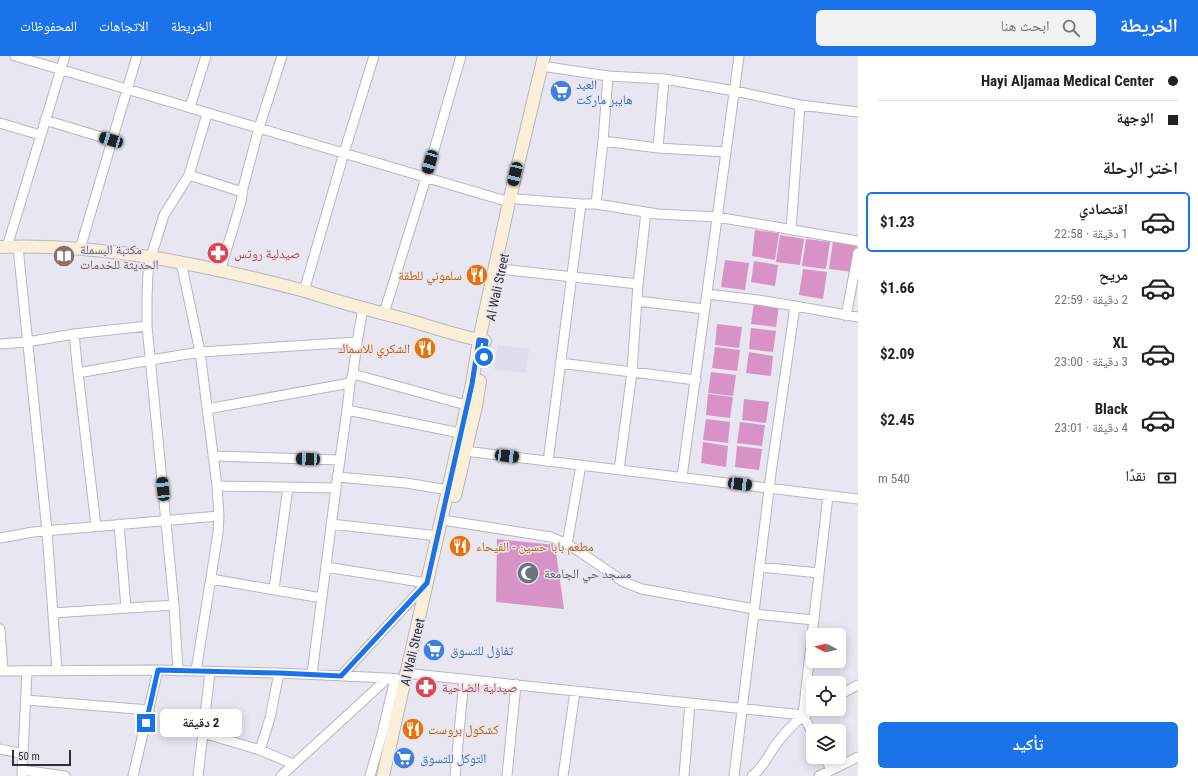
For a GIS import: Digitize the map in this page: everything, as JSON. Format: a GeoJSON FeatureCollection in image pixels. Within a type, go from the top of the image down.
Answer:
{"type":"FeatureCollection","features":[{"type":"Feature","properties":{"kind":"street"},"geometry":{"type":"LineString","coordinates":[[15,56],[426,178],[513,201],[596,204],[658,214],[717,217],[858,241]]}},
{"type":"Feature","properties":{"kind":"street"},"geometry":{"type":"LineString","coordinates":[[57,671],[47,531],[27,342],[8,247],[40,135],[65,56]]}},
{"type":"Feature","properties":{"kind":"street"},"geometry":{"type":"LineString","coordinates":[[80,249],[137,56]]}},
{"type":"Feature","properties":{"kind":"street"},"geometry":{"type":"LineString","coordinates":[[190,107],[206,56]]}},
{"type":"Feature","properties":{"kind":"street"},"geometry":{"type":"LineString","coordinates":[[220,271],[241,202],[242,192],[259,128],[282,56]]}},
{"type":"Feature","properties":{"kind":"street"},"geometry":{"type":"LineString","coordinates":[[304,291],[374,56]]}},
{"type":"Feature","properties":{"kind":"street"},"geometry":{"type":"LineString","coordinates":[[384,313],[426,178],[461,56]]}},
{"type":"Feature","properties":{"kind":"street"},"geometry":{"type":"LineString","coordinates":[[682,478],[739,56]]}},
{"type":"Feature","properties":{"kind":"street"},"geometry":{"type":"LineString","coordinates":[[548,60],[608,76],[664,79],[734,91],[800,105],[858,112]]}},
{"type":"Feature","properties":{"kind":"street","name":"Al Wali Street"},"geometry":{"type":"LineString","coordinates":[[392,776],[401,678],[449,521],[476,406],[482,340],[513,201],[548,60]]}},
{"type":"Feature","properties":{"kind":"street"},"geometry":{"type":"LineString","coordinates":[[596,204],[608,76]]}},
{"type":"Feature","properties":{"kind":"street"},"geometry":{"type":"LineString","coordinates":[[658,148],[664,79]]}},
{"type":"Feature","properties":{"kind":"street"},"geometry":{"type":"LineString","coordinates":[[790,230],[800,105]]}},
{"type":"Feature","properties":{"kind":"street"},"geometry":{"type":"LineString","coordinates":[[178,671],[174,605],[147,326],[147,291],[151,257],[164,215],[189,175],[207,114]]}},
{"type":"Feature","properties":{"kind":"street"},"geometry":{"type":"LineString","coordinates":[[45,120],[111,140]]}},
{"type":"Feature","properties":{"kind":"street"},"geometry":{"type":"LineString","coordinates":[[0,123],[40,135]]}},
{"type":"Feature","properties":{"kind":"street"},"geometry":{"type":"LineString","coordinates":[[603,141],[658,148],[726,152]]}},
{"type":"Feature","properties":{"kind":"street"},"geometry":{"type":"LineString","coordinates":[[189,175],[242,192]]}},
{"type":"Feature","properties":{"kind":"street","name":"Al Wali Street"},"geometry":{"type":"LineString","coordinates":[[383,776],[401,678],[427,583],[466,405],[500,269],[513,201]]}},
{"type":"Feature","properties":{"kind":"street"},"geometry":{"type":"LineString","coordinates":[[548,462],[581,204]]}},
{"type":"Feature","properties":{"kind":"street"},"geometry":{"type":"LineString","coordinates":[[619,470],[632,372],[638,284],[646,212]]}},
{"type":"Feature","properties":{"kind":"street"},"geometry":{"type":"LineString","coordinates":[[8,247],[80,249],[181,262],[304,291],[482,340]]}},
{"type":"Feature","properties":{"kind":"street"},"geometry":{"type":"LineString","coordinates":[[846,316],[858,253]]}},
{"type":"Feature","properties":{"kind":"street"},"geometry":{"type":"LineString","coordinates":[[181,262],[200,352],[217,486],[219,516],[218,533],[196,671]]}},
{"type":"Feature","properties":{"kind":"street"},"geometry":{"type":"LineString","coordinates":[[500,269],[638,284]]}},
{"type":"Feature","properties":{"kind":"street"},"geometry":{"type":"LineString","coordinates":[[707,294],[758,300],[858,317]]}},
{"type":"Feature","properties":{"kind":"street"},"geometry":{"type":"LineString","coordinates":[[637,301],[705,309]]}},
{"type":"Feature","properties":{"kind":"street"},"geometry":{"type":"LineString","coordinates":[[734,776],[769,488],[795,306]]}},
{"type":"Feature","properties":{"kind":"street"},"geometry":{"type":"LineString","coordinates":[[312,674],[337,477],[363,308]]}},
{"type":"Feature","properties":{"kind":"street"},"geometry":{"type":"LineString","coordinates":[[0,344],[27,342],[74,334],[147,326]]}},
{"type":"Feature","properties":{"kind":"street"},"geometry":{"type":"LineString","coordinates":[[74,334],[96,526]]}},
{"type":"Feature","properties":{"kind":"street"},"geometry":{"type":"LineString","coordinates":[[78,373],[200,352],[357,342]]}},
{"type":"Feature","properties":{"kind":"street"},"geometry":{"type":"LineString","coordinates":[[560,364],[696,380]]}},
{"type":"Feature","properties":{"kind":"street"},"geometry":{"type":"LineString","coordinates":[[207,410],[351,379],[466,405]]}},
{"type":"Feature","properties":{"kind":"street"},"geometry":{"type":"LineString","coordinates":[[347,410],[460,433]]}},
{"type":"Feature","properties":{"kind":"street"},"geometry":{"type":"LineString","coordinates":[[465,451],[858,499]]}},
{"type":"Feature","properties":{"kind":"street"},"geometry":{"type":"LineString","coordinates":[[213,456],[340,460]]}},
{"type":"Feature","properties":{"kind":"street"},"geometry":{"type":"LineString","coordinates":[[567,544],[581,466]]}},
{"type":"Feature","properties":{"kind":"street"},"geometry":{"type":"LineString","coordinates":[[337,477],[406,483],[448,490]]}},
{"type":"Feature","properties":{"kind":"street"},"geometry":{"type":"LineString","coordinates":[[217,486],[336,488]]}},
{"type":"Feature","properties":{"kind":"street"},"geometry":{"type":"LineString","coordinates":[[274,590],[288,487]]}},
{"type":"Feature","properties":{"kind":"street"},"geometry":{"type":"LineString","coordinates":[[808,724],[803,715],[828,495]]}},
{"type":"Feature","properties":{"kind":"street"},"geometry":{"type":"LineString","coordinates":[[0,538],[33,532],[219,516]]}},
{"type":"Feature","properties":{"kind":"street"},"geometry":{"type":"LineString","coordinates":[[449,521],[551,537],[567,544],[624,582],[642,589],[754,611],[814,620]]}},
{"type":"Feature","properties":{"kind":"street"},"geometry":{"type":"LineString","coordinates":[[119,524],[126,608]]}},
{"type":"Feature","properties":{"kind":"street"},"geometry":{"type":"LineString","coordinates":[[331,524],[438,536]]}},
{"type":"Feature","properties":{"kind":"street"},"geometry":{"type":"LineString","coordinates":[[326,567],[427,583]]}},
{"type":"Feature","properties":{"kind":"street"},"geometry":{"type":"LineString","coordinates":[[759,567],[819,574]]}},
{"type":"Feature","properties":{"kind":"street"},"geometry":{"type":"LineString","coordinates":[[211,579],[322,598]]}},
{"type":"Feature","properties":{"kind":"street"},"geometry":{"type":"LineString","coordinates":[[341,676],[427,583]]}},
{"type":"Feature","properties":{"kind":"street"},"geometry":{"type":"LineString","coordinates":[[53,613],[174,605]]}},
{"type":"Feature","properties":{"kind":"street"},"geometry":{"type":"LineString","coordinates":[[0,629],[1,671],[158,670],[464,679],[803,715]]}},
{"type":"Feature","properties":{"kind":"street"},"geometry":{"type":"LineString","coordinates":[[133,776],[158,670]]}},
{"type":"Feature","properties":{"kind":"street"},"geometry":{"type":"LineString","coordinates":[[27,671],[22,773],[65,776]]}},
{"type":"Feature","properties":{"kind":"street"},"geometry":{"type":"LineString","coordinates":[[198,776],[210,672]]}},
{"type":"Feature","properties":{"kind":"street"},"geometry":{"type":"LineString","coordinates":[[260,750],[270,718],[279,673]]}},
{"type":"Feature","properties":{"kind":"street"},"geometry":{"type":"LineString","coordinates":[[281,776],[293,764],[401,678]]}},
{"type":"Feature","properties":{"kind":"street"},"geometry":{"type":"LineString","coordinates":[[370,776],[382,734],[401,678]]}},
{"type":"Feature","properties":{"kind":"street"},"geometry":{"type":"LineString","coordinates":[[455,776],[464,679]]}},
{"type":"Feature","properties":{"kind":"street"},"geometry":{"type":"LineString","coordinates":[[507,776],[516,684]]}},
{"type":"Feature","properties":{"kind":"street"},"geometry":{"type":"LineString","coordinates":[[846,691],[858,685]]}},
{"type":"Feature","properties":{"kind":"street"},"geometry":{"type":"LineString","coordinates":[[563,776],[575,691]]}},
{"type":"Feature","properties":{"kind":"street"},"geometry":{"type":"LineString","coordinates":[[26,700],[149,710]]}},
{"type":"Feature","properties":{"kind":"street"},"geometry":{"type":"LineString","coordinates":[[684,776],[690,703]]}},
{"type":"Feature","properties":{"kind":"street"},"geometry":{"type":"LineString","coordinates":[[752,776],[757,772],[788,729],[806,713]]}},
{"type":"Feature","properties":{"kind":"street"},"geometry":{"type":"LineString","coordinates":[[203,733],[260,750],[293,764]]}},
{"type":"Feature","properties":{"kind":"street"},"geometry":{"type":"LineString","coordinates":[[0,749],[23,754]]}},
{"type":"Feature","properties":{"kind":"street"},"geometry":{"type":"LineString","coordinates":[[819,776],[858,757]]}},
{"type":"Feature","properties":{"kind":"street"},"geometry":{"type":"LineString","coordinates":[[828,764],[831,770]]}},
{"type":"Feature","properties":{"kind":"shaded area"},"geometry":{"type":"Polygon","coordinates":[[[498,345],[529,349],[526,373],[494,369],[498,345]]]}},
{"type":"Feature","properties":{"kind":"building"},"geometry":{"type":"Polygon","coordinates":[[[755,230],[779,233],[775,260],[752,256],[755,230]]]}},
{"type":"Feature","properties":{"kind":"building"},"geometry":{"type":"Polygon","coordinates":[[[780,235],[804,239],[800,265],[776,262],[780,235]]]}},
{"type":"Feature","properties":{"kind":"building"},"geometry":{"type":"Polygon","coordinates":[[[806,239],[830,242],[826,269],[802,266],[806,239]]]}},
{"type":"Feature","properties":{"kind":"building"},"geometry":{"type":"Polygon","coordinates":[[[833,242],[857,246],[853,272],[829,269],[833,242]]]}},
{"type":"Feature","properties":{"kind":"building"},"geometry":{"type":"Polygon","coordinates":[[[725,260],[749,263],[745,290],[721,287],[725,260]]]}},
{"type":"Feature","properties":{"kind":"building"},"geometry":{"type":"Polygon","coordinates":[[[754,261],[778,265],[775,286],[751,282],[754,261]]]}},
{"type":"Feature","properties":{"kind":"building"},"geometry":{"type":"Polygon","coordinates":[[[803,269],[827,272],[823,299],[799,295],[803,269]]]}},
{"type":"Feature","properties":{"kind":"building"},"geometry":{"type":"Polygon","coordinates":[[[754,303],[779,306],[776,327],[751,324],[754,303]]]}},
{"type":"Feature","properties":{"kind":"building"},"geometry":{"type":"Polygon","coordinates":[[[717,324],[742,327],[739,348],[715,345],[717,324]]]}},
{"type":"Feature","properties":{"kind":"building"},"geometry":{"type":"Polygon","coordinates":[[[751,328],[776,331],[773,352],[749,349],[751,328]]]}},
{"type":"Feature","properties":{"kind":"building"},"geometry":{"type":"Polygon","coordinates":[[[715,347],[740,350],[737,371],[712,368],[715,347]]]}},
{"type":"Feature","properties":{"kind":"building"},"geometry":{"type":"Polygon","coordinates":[[[749,352],[773,356],[771,376],[746,373],[749,352]]]}},
{"type":"Feature","properties":{"kind":"building"},"geometry":{"type":"Polygon","coordinates":[[[711,372],[736,375],[733,396],[708,393],[711,372]]]}},
{"type":"Feature","properties":{"kind":"building"},"geometry":{"type":"Polygon","coordinates":[[[708,394],[733,397],[730,418],[706,415],[708,394]]]}},
{"type":"Feature","properties":{"kind":"building"},"geometry":{"type":"Polygon","coordinates":[[[744,399],[769,402],[766,423],[742,420],[744,399]]]}},
{"type":"Feature","properties":{"kind":"building"},"geometry":{"type":"Polygon","coordinates":[[[706,419],[730,422],[728,443],[703,440],[706,419]]]}},
{"type":"Feature","properties":{"kind":"building"},"geometry":{"type":"Polygon","coordinates":[[[740,422],[765,425],[762,446],[737,443],[740,422]]]}},
{"type":"Feature","properties":{"kind":"building"},"geometry":{"type":"Polygon","coordinates":[[[703,442],[728,446],[726,467],[701,463],[703,442]]]}},
{"type":"Feature","properties":{"kind":"building"},"geometry":{"type":"Polygon","coordinates":[[[737,446],[762,449],[759,470],[735,467],[737,446]]]}},
{"type":"Feature","properties":{"kind":"building","name":"مسجد حي الجامعة"},"geometry":{"type":"Polygon","coordinates":[[[497,539],[555,545],[564,609],[496,602],[497,539]]]}},
{"type":"Feature","properties":{"kind":"place","name":"العبد هايبر ماركت"},"geometry":{"type":"Point","coordinates":[561,91]}},
{"type":"Feature","properties":{"kind":"place","name":"صيدلية روتس"},"geometry":{"type":"Point","coordinates":[218,253]}},
{"type":"Feature","properties":{"kind":"place","name":"مكتبة البسملة الحديثة للخدمات"},"geometry":{"type":"Point","coordinates":[64,256]}},
{"type":"Feature","properties":{"kind":"place","name":"سلموني للطقة"},"geometry":{"type":"Point","coordinates":[477,275]}},
{"type":"Feature","properties":{"kind":"place","name":"الشكري للاسماك"},"geometry":{"type":"Point","coordinates":[425,348]}},
{"type":"Feature","properties":{"kind":"place","name":"مطعم بابا حسين - الفيحاء"},"geometry":{"type":"Point","coordinates":[460,546]}},
{"type":"Feature","properties":{"kind":"place","name":"مسجد حي الجامعة"},"geometry":{"type":"Point","coordinates":[528,573]}},
{"type":"Feature","properties":{"kind":"place","name":"تفاؤل للتسوق"},"geometry":{"type":"Point","coordinates":[434,650]}},
{"type":"Feature","properties":{"kind":"place","name":"صيدلية الضاحية"},"geometry":{"type":"Point","coordinates":[426,687]}},
{"type":"Feature","properties":{"kind":"place","name":"كشكول بروست"},"geometry":{"type":"Point","coordinates":[413,729]}},
{"type":"Feature","properties":{"kind":"place","name":"التوكل للتسوق"},"geometry":{"type":"Point","coordinates":[404,758]}},
{"type":"Feature","properties":{"kind":"route"},"geometry":{"type":"LineString","coordinates":[[146,723],[158,670],[341,676],[427,583],[472,384],[479,340],[486,341],[484,357]]}}]}
